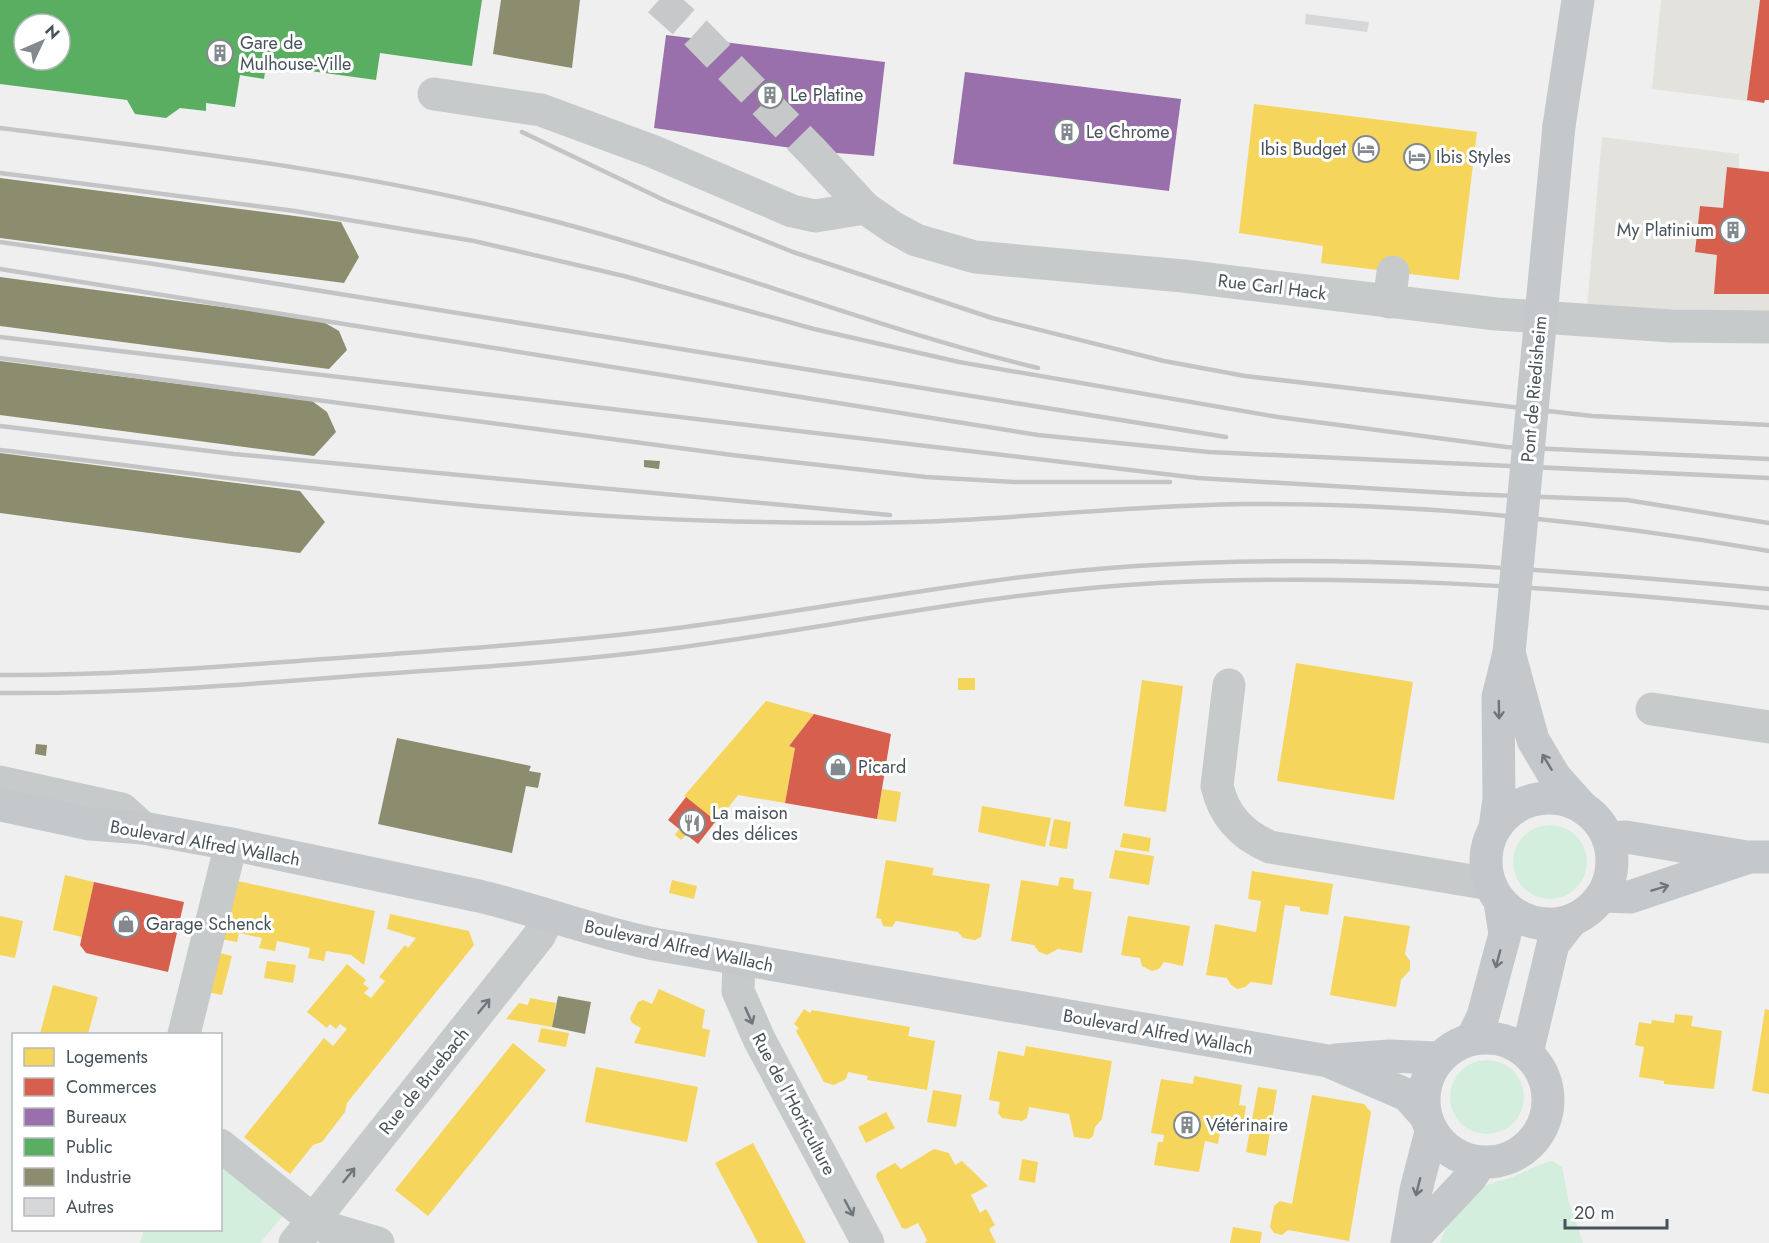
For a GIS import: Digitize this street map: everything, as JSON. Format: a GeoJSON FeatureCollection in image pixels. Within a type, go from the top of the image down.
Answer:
{"type":"FeatureCollection","features":[{"type":"Feature","properties":{"kind":"main road","name":"Pont de Riedisheim"},"geometry":{"type":"LineString","coordinates":[[1509,652],[1558,126],[1578,0]]}},
{"type":"Feature","properties":{"kind":"main road"},"geometry":{"type":"LineString","coordinates":[[1495,893],[1515,915],[1533,923],[1553,924],[1572,920],[1589,910],[1602,896],[1611,877],[1612,858],[1608,838],[1598,821],[1555,777],[1533,740],[1509,652]]}},
{"type":"Feature","properties":{"kind":"main road"},"geometry":{"type":"LineString","coordinates":[[1496,827],[1499,799],[1498,697],[1509,652]]}},
{"type":"Feature","properties":{"kind":"main road"},"geometry":{"type":"LineString","coordinates":[[1472,1039],[1483,1016],[1505,934],[1486,865],[1488,845],[1496,827],[1509,812],[1526,802],[1545,798],[1565,800],[1583,808]]}},
{"type":"Feature","properties":{"kind":"main road","name":"Boulevard Alfred Wallach"},"geometry":{"type":"LineString","coordinates":[[0,805],[90,824],[143,828],[231,844],[479,896],[616,936],[739,960],[1328,1061],[1407,1095],[1428,1123]]}},
{"type":"Feature","properties":{"kind":"main road"},"geometry":{"type":"LineString","coordinates":[[1608,838],[1626,837],[1758,857]]}},
{"type":"Feature","properties":{"kind":"main road"},"geometry":{"type":"LineString","coordinates":[[1602,896],[1630,897],[1758,857]]}},
{"type":"Feature","properties":{"kind":"main road"},"geometry":{"type":"LineString","coordinates":[[1527,1053],[1553,944],[1572,920]]}},
{"type":"Feature","properties":{"kind":"main road"},"geometry":{"type":"LineString","coordinates":[[1408,1243],[1428,1123],[1423,1094],[1428,1075],[1438,1058],[1453,1046],[1472,1039],[1491,1037],[1510,1042],[1527,1053],[1540,1068],[1547,1086],[1548,1106],[1543,1125],[1533,1141],[1518,1154],[1500,1161],[1480,1163],[1461,1158],[1444,1147],[1428,1123]]}},
{"type":"Feature","properties":{"kind":"main road","name":"Boulevard Alfred Wallach"},"geometry":{"type":"LineString","coordinates":[[1328,1061],[1389,1056],[1438,1058]]}},
{"type":"Feature","properties":{"kind":"main road"},"geometry":{"type":"LineString","coordinates":[[1408,1243],[1471,1177],[1480,1163]]}},
{"type":"Feature","properties":{"kind":"street"},"geometry":{"type":"LineString","coordinates":[[435,94],[541,110],[652,151],[792,211],[816,216],[865,208]]}},
{"type":"Feature","properties":{"kind":"street","name":"Rue Carl Hack"},"geometry":{"type":"LineString","coordinates":[[812,151],[865,208],[916,240],[975,257],[1183,276],[1391,287],[1496,314],[1671,326],[1769,327]]}},
{"type":"Feature","properties":{"kind":"street"},"geometry":{"type":"LineString","coordinates":[[1229,685],[1217,786],[1220,799],[1228,815],[1247,836],[1270,847],[1495,893]]}},
{"type":"Feature","properties":{"kind":"street"},"geometry":{"type":"LineString","coordinates":[[1652,709],[1769,727]]}},
{"type":"Feature","properties":{"kind":"street"},"geometry":{"type":"LineString","coordinates":[[0,782],[122,809],[143,828]]}},
{"type":"Feature","properties":{"kind":"street"},"geometry":{"type":"LineString","coordinates":[[184,1033],[231,844]]}},
{"type":"Feature","properties":{"kind":"street","name":"Rue de Bruebach"},"geometry":{"type":"LineString","coordinates":[[304,1232],[539,936],[549,916]]}},
{"type":"Feature","properties":{"kind":"street","name":"Rue de l'Horticulture"},"geometry":{"type":"LineString","coordinates":[[739,960],[738,991],[759,1039],[868,1243]]}},
{"type":"Feature","properties":{"kind":"street"},"geometry":{"type":"LineString","coordinates":[[222,1147],[304,1232],[327,1228],[378,1243]]}},
{"type":"Feature","properties":{"kind":"shaded area"},"geometry":{"type":"Polygon","coordinates":[[[1661,0],[1769,0],[1769,100],[1765,100],[1764,103],[1652,89],[1661,0]]]}},
{"type":"Feature","properties":{"kind":"shaded area"},"geometry":{"type":"Polygon","coordinates":[[[1602,137],[1739,154],[1739,168],[1768,171],[1769,167],[1769,343],[1585,331],[1602,137]]]}},
{"type":"Feature","properties":{"kind":"green space"},"geometry":{"type":"Polygon","coordinates":[[[1550,825],[1571,831],[1581,841],[1587,862],[1581,883],[1571,893],[1550,899],[1529,893],[1519,883],[1513,862],[1519,841],[1529,831],[1550,825]]]}},
{"type":"Feature","properties":{"kind":"green space"},"geometry":{"type":"Polygon","coordinates":[[[1480,1060],[1494,1060],[1508,1066],[1518,1076],[1524,1090],[1524,1104],[1518,1118],[1508,1128],[1494,1134],[1480,1134],[1466,1128],[1456,1118],[1450,1104],[1450,1090],[1456,1076],[1466,1066],[1480,1060]]]}},
{"type":"Feature","properties":{"kind":"green space"},"geometry":{"type":"Polygon","coordinates":[[[222,1159],[287,1211],[260,1243],[140,1243],[144,1231],[222,1231],[222,1159]]]}},
{"type":"Feature","properties":{"kind":"green space"},"geometry":{"type":"Polygon","coordinates":[[[1552,1161],[1562,1167],[1569,1202],[1583,1243],[1440,1243],[1458,1210],[1478,1191],[1490,1184],[1552,1161]]]}},
{"type":"Feature","properties":{"kind":"building: Logements"},"geometry":{"type":"Polygon","coordinates":[[[1254,104],[1477,132],[1459,280],[1321,263],[1323,246],[1239,233],[1254,104]]]}},
{"type":"Feature","properties":{"kind":"building: Logements"},"geometry":{"type":"Polygon","coordinates":[[[1296,663],[1413,682],[1394,800],[1277,781],[1296,663]]]}},
{"type":"Feature","properties":{"kind":"building: Logements"},"geometry":{"type":"Polygon","coordinates":[[[958,678],[975,678],[975,690],[958,690],[958,678]]]}},
{"type":"Feature","properties":{"kind":"building: Logements"},"geometry":{"type":"Polygon","coordinates":[[[1142,680],[1183,686],[1166,812],[1124,806],[1142,680]]]}},
{"type":"Feature","properties":{"kind":"building: Logements"},"geometry":{"type":"Polygon","coordinates":[[[766,701],[814,714],[789,746],[795,748],[785,803],[738,795],[717,822],[684,796],[766,701]]]}},
{"type":"Feature","properties":{"kind":"building: Logements"},"geometry":{"type":"Polygon","coordinates":[[[882,789],[901,792],[896,822],[877,819],[882,789]]]}},
{"type":"Feature","properties":{"kind":"building: Logements"},"geometry":{"type":"Polygon","coordinates":[[[982,806],[1051,818],[1045,847],[978,832],[982,806]]]}},
{"type":"Feature","properties":{"kind":"building: Logements"},"geometry":{"type":"Polygon","coordinates":[[[1054,819],[1071,822],[1067,849],[1049,846],[1054,819]]]}},
{"type":"Feature","properties":{"kind":"building: Logements"},"geometry":{"type":"Polygon","coordinates":[[[679,829],[686,835],[681,840],[675,835],[679,829]]]}},
{"type":"Feature","properties":{"kind":"building: Logements"},"geometry":{"type":"Polygon","coordinates":[[[1123,833],[1151,838],[1149,852],[1120,847],[1123,833]]]}},
{"type":"Feature","properties":{"kind":"building: Logements"},"geometry":{"type":"Polygon","coordinates":[[[1115,850],[1154,856],[1149,885],[1109,878],[1115,850]]]}},
{"type":"Feature","properties":{"kind":"building: Logements"},"geometry":{"type":"Polygon","coordinates":[[[886,860],[934,868],[932,875],[990,884],[981,937],[975,940],[963,938],[958,932],[896,921],[892,927],[883,926],[881,919],[876,918],[886,860]]]}},
{"type":"Feature","properties":{"kind":"building: Logements"},"geometry":{"type":"Polygon","coordinates":[[[1252,871],[1333,884],[1328,915],[1300,911],[1300,907],[1285,905],[1272,985],[1251,982],[1237,989],[1227,978],[1206,975],[1215,924],[1256,932],[1261,901],[1248,899],[1252,871]]]}},
{"type":"Feature","properties":{"kind":"building: Logements"},"geometry":{"type":"Polygon","coordinates":[[[65,875],[94,882],[82,937],[53,930],[65,875]]]}},
{"type":"Feature","properties":{"kind":"building: Logements"},"geometry":{"type":"Polygon","coordinates":[[[1060,877],[1074,879],[1073,889],[1092,892],[1082,953],[1058,949],[1047,955],[1039,952],[1034,945],[1011,941],[1021,880],[1058,886],[1060,877]]]}},
{"type":"Feature","properties":{"kind":"building: Logements"},"geometry":{"type":"Polygon","coordinates":[[[233,880],[375,911],[364,965],[351,955],[326,951],[324,961],[308,958],[310,948],[277,941],[275,951],[259,948],[262,938],[239,933],[237,942],[221,939],[233,880]]]}},
{"type":"Feature","properties":{"kind":"building: Logements"},"geometry":{"type":"Polygon","coordinates":[[[672,880],[697,886],[694,899],[669,893],[672,880]]]}},
{"type":"Feature","properties":{"kind":"building: Logements"},"geometry":{"type":"Polygon","coordinates":[[[390,914],[469,931],[474,945],[347,1103],[345,1112],[322,1142],[313,1145],[290,1174],[244,1137],[324,1038],[333,1046],[347,1029],[340,1024],[336,1029],[330,1024],[327,1028],[307,1012],[347,964],[366,980],[363,984],[369,988],[364,993],[371,998],[385,981],[379,977],[405,945],[408,948],[416,938],[387,929],[390,914]]]}},
{"type":"Feature","properties":{"kind":"building: Logements"},"geometry":{"type":"Polygon","coordinates":[[[0,916],[23,921],[15,958],[0,955],[0,916]]]}},
{"type":"Feature","properties":{"kind":"building: Logements"},"geometry":{"type":"Polygon","coordinates":[[[1128,916],[1190,926],[1183,966],[1164,962],[1159,969],[1152,971],[1142,966],[1140,958],[1121,955],[1128,916]]]}},
{"type":"Feature","properties":{"kind":"building: Logements"},"geometry":{"type":"Polygon","coordinates":[[[1344,916],[1410,926],[1405,954],[1410,961],[1410,970],[1401,980],[1396,1007],[1330,995],[1344,916]]]}},
{"type":"Feature","properties":{"kind":"building: Logements"},"geometry":{"type":"Polygon","coordinates":[[[216,952],[232,956],[222,995],[207,992],[216,952]]]}},
{"type":"Feature","properties":{"kind":"building: Logements"},"geometry":{"type":"Polygon","coordinates":[[[267,961],[296,965],[293,983],[264,978],[267,961]]]}},
{"type":"Feature","properties":{"kind":"building: Logements"},"geometry":{"type":"Polygon","coordinates":[[[53,985],[98,997],[88,1033],[40,1033],[53,985]]]}},
{"type":"Feature","properties":{"kind":"building: Logements"},"geometry":{"type":"Polygon","coordinates":[[[659,989],[705,1010],[702,1028],[710,1030],[705,1057],[634,1043],[641,1028],[632,1023],[630,1018],[638,1002],[643,1000],[652,1004],[659,989]]]}},
{"type":"Feature","properties":{"kind":"building: Logements"},"geometry":{"type":"Polygon","coordinates":[[[530,998],[556,1003],[552,1027],[506,1019],[519,1003],[528,1005],[530,998]]]}},
{"type":"Feature","properties":{"kind":"building: Logements"},"geometry":{"type":"Polygon","coordinates":[[[804,1009],[810,1013],[812,1010],[910,1027],[908,1036],[935,1041],[927,1090],[867,1080],[868,1076],[848,1072],[846,1079],[834,1085],[824,1082],[796,1031],[799,1028],[794,1024],[804,1009]]]}},
{"type":"Feature","properties":{"kind":"building: Logements"},"geometry":{"type":"Polygon","coordinates":[[[1765,1009],[1769,1010],[1769,1094],[1752,1091],[1765,1009]]]}},
{"type":"Feature","properties":{"kind":"building: Logements"},"geometry":{"type":"Polygon","coordinates":[[[1675,1014],[1693,1016],[1691,1026],[1722,1031],[1714,1089],[1664,1084],[1664,1081],[1639,1077],[1644,1047],[1635,1045],[1639,1022],[1651,1024],[1652,1020],[1674,1023],[1675,1014]]]}},
{"type":"Feature","properties":{"kind":"building: Logements"},"geometry":{"type":"Polygon","coordinates":[[[541,1028],[569,1033],[566,1047],[538,1042],[541,1028]]]}},
{"type":"Feature","properties":{"kind":"building: Logements"},"geometry":{"type":"Polygon","coordinates":[[[513,1043],[546,1070],[428,1216],[395,1190],[513,1043]]]}},
{"type":"Feature","properties":{"kind":"building: Logements"},"geometry":{"type":"Polygon","coordinates":[[[1026,1046],[1112,1061],[1102,1119],[1089,1139],[1074,1137],[1069,1114],[1029,1107],[1027,1118],[1022,1121],[1002,1118],[998,1113],[1000,1102],[989,1100],[998,1051],[1024,1056],[1026,1046]]]}},
{"type":"Feature","properties":{"kind":"building: Logements"},"geometry":{"type":"Polygon","coordinates":[[[596,1067],[698,1087],[687,1142],[585,1122],[596,1067]]]}},
{"type":"Feature","properties":{"kind":"building: Logements","name":"Vétérinaire"},"geometry":{"type":"Polygon","coordinates":[[[1194,1076],[1242,1085],[1239,1105],[1246,1106],[1242,1132],[1226,1129],[1227,1121],[1222,1121],[1218,1144],[1205,1141],[1199,1172],[1154,1165],[1158,1142],[1163,1142],[1164,1135],[1151,1133],[1161,1079],[1193,1084],[1194,1076]]]}},
{"type":"Feature","properties":{"kind":"building: Logements"},"geometry":{"type":"Polygon","coordinates":[[[1258,1087],[1277,1090],[1266,1156],[1246,1152],[1258,1087]]]}},
{"type":"Feature","properties":{"kind":"building: Logements"},"geometry":{"type":"Polygon","coordinates":[[[933,1090],[962,1095],[956,1127],[927,1122],[933,1090]]]}},
{"type":"Feature","properties":{"kind":"building: Logements"},"geometry":{"type":"Polygon","coordinates":[[[1312,1095],[1364,1104],[1371,1112],[1349,1241],[1288,1230],[1282,1235],[1274,1233],[1270,1227],[1274,1206],[1280,1201],[1292,1204],[1312,1095]]]}},
{"type":"Feature","properties":{"kind":"building: Logements"},"geometry":{"type":"Polygon","coordinates":[[[886,1112],[895,1128],[866,1143],[858,1127],[886,1112]]]}},
{"type":"Feature","properties":{"kind":"building: Logements"},"geometry":{"type":"Polygon","coordinates":[[[753,1143],[806,1243],[758,1243],[715,1163],[753,1143]]]}},
{"type":"Feature","properties":{"kind":"building: Logements"},"geometry":{"type":"Polygon","coordinates":[[[934,1149],[949,1153],[955,1165],[962,1161],[988,1186],[971,1195],[980,1213],[986,1209],[995,1225],[989,1229],[996,1243],[925,1243],[927,1240],[918,1223],[906,1229],[902,1228],[876,1177],[877,1173],[895,1163],[901,1169],[934,1149]]]}},
{"type":"Feature","properties":{"kind":"building: Logements"},"geometry":{"type":"Polygon","coordinates":[[[1022,1159],[1038,1162],[1035,1183],[1019,1180],[1022,1159]]]}},
{"type":"Feature","properties":{"kind":"building: Logements"},"geometry":{"type":"Polygon","coordinates":[[[1233,1227],[1262,1232],[1260,1243],[1230,1243],[1233,1227]]]}},
{"type":"Feature","properties":{"kind":"building: Commerces"},"geometry":{"type":"Polygon","coordinates":[[[1760,0],[1769,0],[1769,100],[1765,100],[1764,103],[1747,100],[1760,0]]]}},
{"type":"Feature","properties":{"kind":"building: Commerces","name":"My Platinium"},"geometry":{"type":"Polygon","coordinates":[[[1727,167],[1769,172],[1769,294],[1714,294],[1717,255],[1695,252],[1700,206],[1723,208],[1727,167]]]}},
{"type":"Feature","properties":{"kind":"building: Commerces","name":"Picard"},"geometry":{"type":"Polygon","coordinates":[[[814,714],[891,734],[877,819],[785,803],[795,748],[789,746],[814,714]]]}},
{"type":"Feature","properties":{"kind":"building: Commerces"},"geometry":{"type":"Polygon","coordinates":[[[686,797],[716,821],[698,844],[668,820],[686,797]]]}},
{"type":"Feature","properties":{"kind":"building: Commerces"},"geometry":{"type":"Polygon","coordinates":[[[94,882],[184,902],[168,972],[86,953],[80,945],[94,882]]]}},
{"type":"Feature","properties":{"kind":"building: Bureaux","name":"Le Platine"},"geometry":{"type":"Polygon","coordinates":[[[666,35],[885,62],[874,156],[812,151],[654,128],[666,35]]]}},
{"type":"Feature","properties":{"kind":"building: Bureaux","name":"Le Chrome"},"geometry":{"type":"Polygon","coordinates":[[[965,72],[1181,99],[1169,191],[953,164],[965,72]]]}},
{"type":"Feature","properties":{"kind":"building: Public","name":"Gare de Mulhouse-Ville"},"geometry":{"type":"Polygon","coordinates":[[[0,0],[482,0],[472,66],[380,53],[376,80],[266,65],[264,79],[240,75],[235,107],[206,103],[206,111],[180,108],[166,118],[135,114],[127,100],[0,84],[0,0]]]}},
{"type":"Feature","properties":{"kind":"building: Industrie"},"geometry":{"type":"Polygon","coordinates":[[[501,0],[580,0],[572,68],[493,54],[501,0]]]}},
{"type":"Feature","properties":{"kind":"building: Industrie"},"geometry":{"type":"Polygon","coordinates":[[[0,178],[341,222],[359,257],[344,283],[0,238],[0,178]]]}},
{"type":"Feature","properties":{"kind":"building: Industrie"},"geometry":{"type":"Polygon","coordinates":[[[0,277],[320,320],[339,331],[347,350],[329,369],[0,326],[0,277]]]}},
{"type":"Feature","properties":{"kind":"building: Industrie"},"geometry":{"type":"Polygon","coordinates":[[[0,361],[312,401],[327,412],[336,432],[314,456],[0,415],[0,361]]]}},
{"type":"Feature","properties":{"kind":"building: Industrie"},"geometry":{"type":"Polygon","coordinates":[[[0,453],[300,491],[325,522],[300,553],[0,513],[0,453]]]}},
{"type":"Feature","properties":{"kind":"building: Industrie"},"geometry":{"type":"Polygon","coordinates":[[[644,460],[660,461],[659,469],[644,467],[644,460]]]}},
{"type":"Feature","properties":{"kind":"building: Industrie"},"geometry":{"type":"Polygon","coordinates":[[[397,738],[531,766],[529,771],[541,773],[538,788],[526,786],[512,853],[378,824],[397,738]]]}},
{"type":"Feature","properties":{"kind":"building: Industrie"},"geometry":{"type":"Polygon","coordinates":[[[36,744],[47,745],[46,756],[35,754],[36,744]]]}},
{"type":"Feature","properties":{"kind":"building: Industrie"},"geometry":{"type":"Polygon","coordinates":[[[558,996],[591,1002],[585,1034],[552,1027],[558,996]]]}},
{"type":"Feature","properties":{"kind":"building: Autres"},"geometry":{"type":"Polygon","coordinates":[[[1306,14],[1369,22],[1367,32],[1305,24],[1306,14]]]}},
{"type":"Feature","properties":{"kind":"tunnel"},"geometry":{"type":"LineString","coordinates":[[659,0],[696,33],[812,151]]}},
{"type":"Feature","properties":{"kind":"railway"},"geometry":{"type":"LineString","coordinates":[[0,128],[276,165],[482,203],[611,237],[915,334],[1038,368]]}},
{"type":"Feature","properties":{"kind":"railway"},"geometry":{"type":"LineString","coordinates":[[522,132],[666,201],[793,252],[992,318],[1164,361],[1245,376],[1592,416],[1769,425]]}},
{"type":"Feature","properties":{"kind":"railway"},"geometry":{"type":"LineString","coordinates":[[0,173],[295,211],[474,241],[624,276],[814,329],[959,362],[1278,417],[1506,447],[1769,459]]}},
{"type":"Feature","properties":{"kind":"railway"},"geometry":{"type":"LineString","coordinates":[[0,242],[154,264],[1226,437]]}},
{"type":"Feature","properties":{"kind":"railway"},"geometry":{"type":"LineString","coordinates":[[0,269],[1038,435],[1209,452],[1769,478]]}},
{"type":"Feature","properties":{"kind":"railway"},"geometry":{"type":"LineString","coordinates":[[0,337],[1198,478],[1465,494],[1627,500],[1769,523]]}},
{"type":"Feature","properties":{"kind":"railway"},"geometry":{"type":"LineString","coordinates":[[0,358],[732,455],[926,477],[1014,482],[1170,482]]}},
{"type":"Feature","properties":{"kind":"railway"},"geometry":{"type":"LineString","coordinates":[[0,426],[234,454],[890,515]]}},
{"type":"Feature","properties":{"kind":"railway"},"geometry":{"type":"LineString","coordinates":[[0,450],[381,496],[572,514],[764,522],[862,523],[996,518],[1174,506],[1245,504],[1377,507],[1574,523],[1769,551]]}},
{"type":"Feature","properties":{"kind":"railway"},"geometry":{"type":"LineString","coordinates":[[0,675],[170,670],[599,637],[742,619],[1023,577],[1136,566],[1215,562],[1374,562],[1453,565],[1611,575],[1769,589]]}},
{"type":"Feature","properties":{"kind":"railway"},"geometry":{"type":"LineString","coordinates":[[0,693],[183,688],[630,654],[1012,597],[1127,585],[1207,581],[1448,583],[1769,608]]}},
{"type":"Feature","properties":{"kind":"place","name":"Gare de Mulhouse-Ville"},"geometry":{"type":"Point","coordinates":[220,53]}},
{"type":"Feature","properties":{"kind":"place","name":"Le Platine"},"geometry":{"type":"Point","coordinates":[770,95]}},
{"type":"Feature","properties":{"kind":"place","name":"Le Chrome"},"geometry":{"type":"Point","coordinates":[1067,132]}},
{"type":"Feature","properties":{"kind":"place","name":"Ibis Budget"},"geometry":{"type":"Point","coordinates":[1366,149]}},
{"type":"Feature","properties":{"kind":"place","name":"Ibis Styles"},"geometry":{"type":"Point","coordinates":[1417,157]}},
{"type":"Feature","properties":{"kind":"place","name":"My Platinium"},"geometry":{"type":"Point","coordinates":[1733,230]}},
{"type":"Feature","properties":{"kind":"place","name":"Picard"},"geometry":{"type":"Point","coordinates":[838,767]}},
{"type":"Feature","properties":{"kind":"place","name":"La maison des délices"},"geometry":{"type":"Point","coordinates":[692,823]}},
{"type":"Feature","properties":{"kind":"place","name":"Garage Schenck"},"geometry":{"type":"Point","coordinates":[126,924]}},
{"type":"Feature","properties":{"kind":"place","name":"Vétérinaire"},"geometry":{"type":"Point","coordinates":[1187,1125]}}]}
